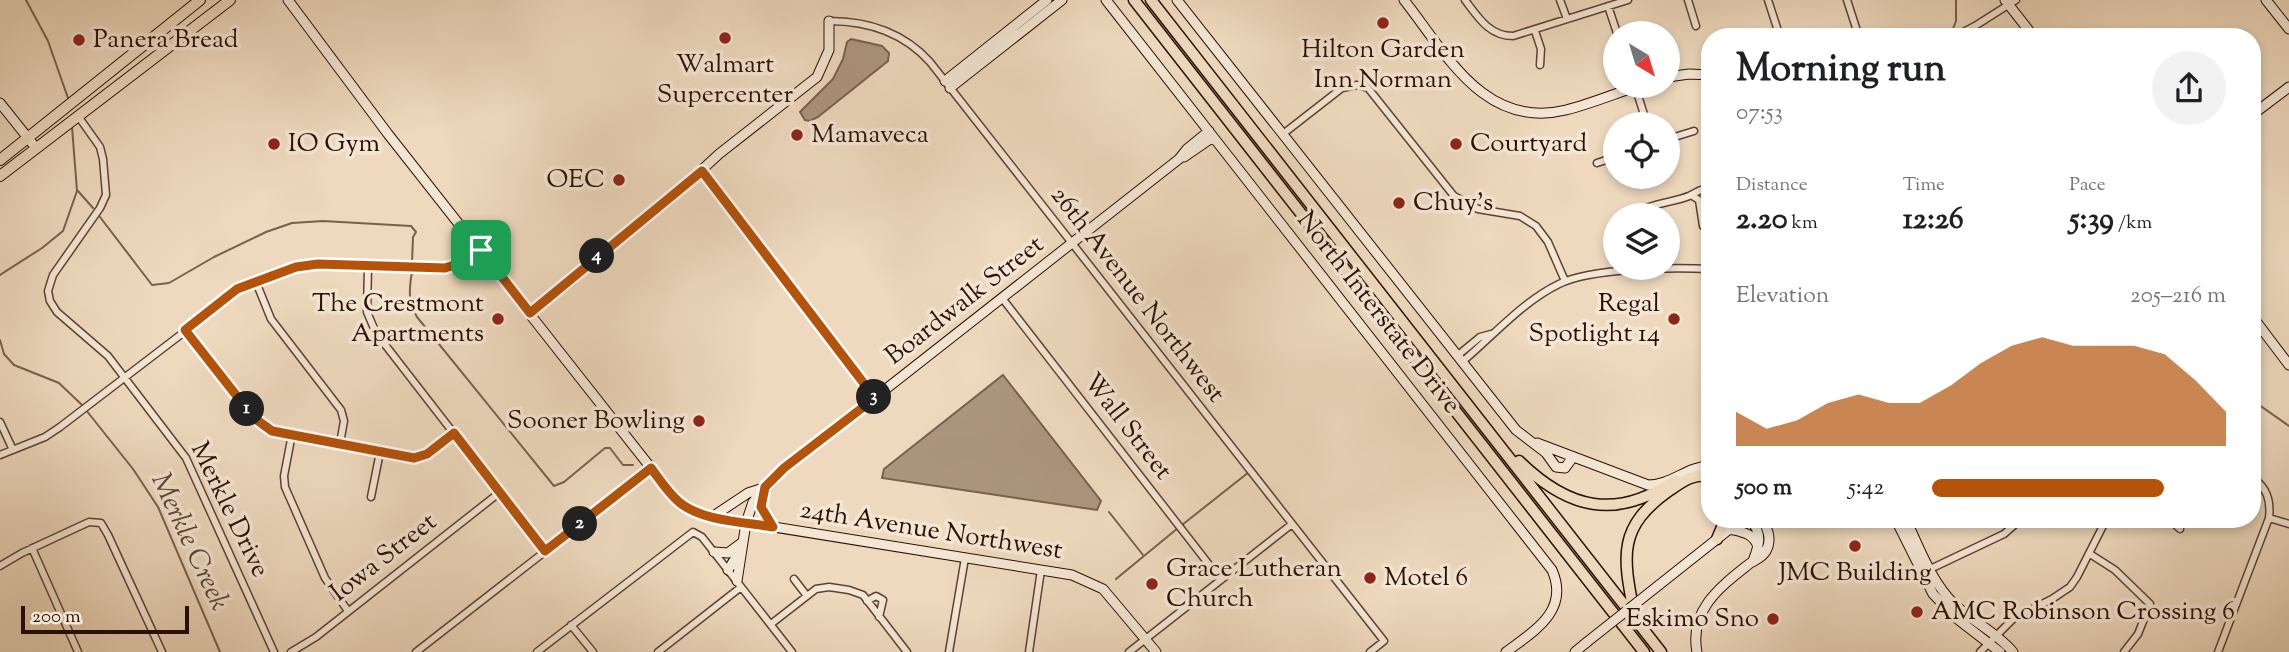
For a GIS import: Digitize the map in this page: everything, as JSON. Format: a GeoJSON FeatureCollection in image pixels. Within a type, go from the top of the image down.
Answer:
{"type":"FeatureCollection","features":[{"type":"Feature","properties":{"kind":"highway"},"geometry":{"type":"LineString","coordinates":[[1133,0],[1641,651]]}},
{"type":"Feature","properties":{"kind":"highway"},"geometry":{"type":"LineString","coordinates":[[1151,0],[1661,652]]}},
{"type":"Feature","properties":{"kind":"highway"},"geometry":{"type":"LineString","coordinates":[[1486,429],[1543,482],[1576,500],[1603,505],[1626,503],[1649,496],[1675,480]]}},
{"type":"Feature","properties":{"kind":"highway"},"geometry":{"type":"LineString","coordinates":[[1635,619],[1625,559],[1633,527],[1647,508],[1681,482],[1701,475]]}},
{"type":"Feature","properties":{"kind":"highway"},"geometry":{"type":"LineString","coordinates":[[1717,539],[1725,528]]}},
{"type":"Feature","properties":{"kind":"main road"},"geometry":{"type":"LineString","coordinates":[[0,160],[200,0]]}},
{"type":"Feature","properties":{"kind":"main road"},"geometry":{"type":"LineString","coordinates":[[0,176],[230,0]]}},
{"type":"Feature","properties":{"kind":"main road","name":"24th Avenue Northwest"},"geometry":{"type":"LineString","coordinates":[[288,0],[374,116],[677,501],[692,511],[712,517],[1072,575],[1102,589],[1156,652]]}},
{"type":"Feature","properties":{"kind":"main road"},"geometry":{"type":"LineString","coordinates":[[947,84],[1047,0]]}},
{"type":"Feature","properties":{"kind":"main road"},"geometry":{"type":"LineString","coordinates":[[947,84],[1062,0]]}},
{"type":"Feature","properties":{"kind":"main road","name":"North Interstate Drive"},"geometry":{"type":"LineString","coordinates":[[1106,0],[1552,570],[1557,592],[1550,613],[1536,629],[1506,652]]}},
{"type":"Feature","properties":{"kind":"main road","name":"North Interstate Drive"},"geometry":{"type":"LineString","coordinates":[[1177,0],[1516,430],[1546,453],[1553,465],[1559,468],[1567,466],[1573,457]]}},
{"type":"Feature","properties":{"kind":"main road"},"geometry":{"type":"LineString","coordinates":[[1404,0],[1467,81],[1482,94],[1510,108],[1530,113],[1564,110],[1603,97]]}},
{"type":"Feature","properties":{"kind":"main road"},"geometry":{"type":"LineString","coordinates":[[2266,0],[2289,28]]}},
{"type":"Feature","properties":{"kind":"main road"},"geometry":{"type":"LineString","coordinates":[[2010,1],[2028,28]]}},
{"type":"Feature","properties":{"kind":"main road"},"geometry":{"type":"LineString","coordinates":[[530,313],[719,154],[817,77],[829,50],[829,21]]}},
{"type":"Feature","properties":{"kind":"main road"},"geometry":{"type":"LineString","coordinates":[[1680,75],[1701,75]]}},
{"type":"Feature","properties":{"kind":"main road"},"geometry":{"type":"LineString","coordinates":[[2261,109],[2289,87]]}},
{"type":"Feature","properties":{"kind":"main road"},"geometry":{"type":"LineString","coordinates":[[0,103],[36,148]]}},
{"type":"Feature","properties":{"kind":"main road","name":"Boardwalk Street"},"geometry":{"type":"LineString","coordinates":[[739,584],[746,523],[754,498],[784,468],[1179,159],[1187,149],[1211,134]]}},
{"type":"Feature","properties":{"kind":"main road"},"geometry":{"type":"LineString","coordinates":[[2261,328],[2289,365]]}},
{"type":"Feature","properties":{"kind":"main road","name":"North Interstate Drive"},"geometry":{"type":"LineString","coordinates":[[1532,442],[1641,484],[1660,485],[1675,480],[1692,469],[1701,468]]}},
{"type":"Feature","properties":{"kind":"main road"},"geometry":{"type":"LineString","coordinates":[[712,517],[748,493],[765,487]]}},
{"type":"Feature","properties":{"kind":"main road"},"geometry":{"type":"LineString","coordinates":[[765,487],[761,507],[773,527]]}},
{"type":"Feature","properties":{"kind":"main road"},"geometry":{"type":"LineString","coordinates":[[1734,528],[1749,534],[1759,549]]}},
{"type":"Feature","properties":{"kind":"main road"},"geometry":{"type":"LineString","coordinates":[[1753,561],[1759,549],[1759,532],[1756,528]]}},
{"type":"Feature","properties":{"kind":"main road"},"geometry":{"type":"LineString","coordinates":[[1697,652],[1696,628],[1704,606],[1718,590],[1764,553],[1769,544],[1766,528]]}},
{"type":"Feature","properties":{"kind":"main road"},"geometry":{"type":"LineString","coordinates":[[1901,528],[1925,571]]}},
{"type":"Feature","properties":{"kind":"main road"},"geometry":{"type":"LineString","coordinates":[[1909,528],[1933,594],[1947,610],[2013,652]]}},
{"type":"Feature","properties":{"kind":"main road"},"geometry":{"type":"LineString","coordinates":[[1574,652],[1717,539]]}},
{"type":"Feature","properties":{"kind":"main road"},"geometry":{"type":"LineString","coordinates":[[714,552],[728,553],[743,545]]}},
{"type":"Feature","properties":{"kind":"main road"},"geometry":{"type":"LineString","coordinates":[[728,570],[743,545]]}},
{"type":"Feature","properties":{"kind":"main road"},"geometry":{"type":"LineString","coordinates":[[1993,639],[2000,652]]}},
{"type":"Feature","properties":{"kind":"street"},"geometry":{"type":"LineString","coordinates":[[1465,0],[1486,26],[1496,33],[1513,36],[1628,0]]}},
{"type":"Feature","properties":{"kind":"street"},"geometry":{"type":"LineString","coordinates":[[1560,0],[1567,19]]}},
{"type":"Feature","properties":{"kind":"street"},"geometry":{"type":"LineString","coordinates":[[1688,0],[1696,26]]}},
{"type":"Feature","properties":{"kind":"street"},"geometry":{"type":"LineString","coordinates":[[1768,0],[1777,28]]}},
{"type":"Feature","properties":{"kind":"street"},"geometry":{"type":"LineString","coordinates":[[1847,0],[1856,28]]}},
{"type":"Feature","properties":{"kind":"street"},"geometry":{"type":"LineString","coordinates":[[1972,28],[2010,1]]}},
{"type":"Feature","properties":{"kind":"street"},"geometry":{"type":"LineString","coordinates":[[1608,6],[1613,21]]}},
{"type":"Feature","properties":{"kind":"street","name":"26th Avenue Northwest"},"geometry":{"type":"LineString","coordinates":[[829,21],[867,24],[891,32],[919,51],[1384,641],[1370,652]]}},
{"type":"Feature","properties":{"kind":"street"},"geometry":{"type":"LineString","coordinates":[[1535,31],[1541,49],[1540,65]]}},
{"type":"Feature","properties":{"kind":"street"},"geometry":{"type":"LineString","coordinates":[[1283,134],[1342,88],[1357,85],[1368,88],[1454,196],[1478,209],[1520,216],[1536,226],[1548,242],[1565,281]]}},
{"type":"Feature","properties":{"kind":"street","name":"Merkle Drive"},"geometry":{"type":"LineString","coordinates":[[77,117],[100,148],[106,195],[100,208],[53,275],[48,286],[49,298],[61,316],[102,350],[186,458],[274,652]]}},
{"type":"Feature","properties":{"kind":"street"},"geometry":{"type":"LineString","coordinates":[[1680,135],[1694,131]]}},
{"type":"Feature","properties":{"kind":"street"},"geometry":{"type":"LineString","coordinates":[[1597,163],[1603,161]]}},
{"type":"Feature","properties":{"kind":"street"},"geometry":{"type":"LineString","coordinates":[[702,171],[875,398]]}},
{"type":"Feature","properties":{"kind":"street"},"geometry":{"type":"LineString","coordinates":[[1664,203],[1701,189]]}},
{"type":"Feature","properties":{"kind":"street"},"geometry":{"type":"LineString","coordinates":[[1691,195],[1699,200],[1701,213]]}},
{"type":"Feature","properties":{"kind":"street"},"geometry":{"type":"LineString","coordinates":[[0,456],[45,437],[237,289],[302,265],[451,267],[467,261],[481,250]]}},
{"type":"Feature","properties":{"kind":"street"},"geometry":{"type":"LineString","coordinates":[[368,266],[366,301],[372,327],[545,551]]}},
{"type":"Feature","properties":{"kind":"street"},"geometry":{"type":"LineString","coordinates":[[1680,269],[1701,269]]}},
{"type":"Feature","properties":{"kind":"street"},"geometry":{"type":"LineString","coordinates":[[1459,359],[1480,337],[1493,333],[1542,294],[1565,281],[1603,273]]}},
{"type":"Feature","properties":{"kind":"street"},"geometry":{"type":"LineString","coordinates":[[256,282],[271,319],[341,410],[344,421],[340,443]]}},
{"type":"Feature","properties":{"kind":"street","name":"Wall Street"},"geometry":{"type":"LineString","coordinates":[[1002,298],[1221,580]]}},
{"type":"Feature","properties":{"kind":"street"},"geometry":{"type":"LineString","coordinates":[[185,330],[260,424],[272,431],[414,458],[422,457],[454,433]]}},
{"type":"Feature","properties":{"kind":"street"},"geometry":{"type":"LineString","coordinates":[[0,422],[13,450]]}},
{"type":"Feature","properties":{"kind":"street"},"geometry":{"type":"LineString","coordinates":[[292,434],[284,475],[285,487],[325,578],[348,611]]}},
{"type":"Feature","properties":{"kind":"street"},"geometry":{"type":"LineString","coordinates":[[371,497],[380,452]]}},
{"type":"Feature","properties":{"kind":"street"},"geometry":{"type":"LineString","coordinates":[[416,652],[651,468]]}},
{"type":"Feature","properties":{"kind":"street"},"geometry":{"type":"LineString","coordinates":[[2218,652],[2269,518],[2270,501],[2261,485]]}},
{"type":"Feature","properties":{"kind":"street","name":"Iowa Street"},"geometry":{"type":"LineString","coordinates":[[291,652],[316,637],[499,493]]}},
{"type":"Feature","properties":{"kind":"street"},"geometry":{"type":"LineString","coordinates":[[2269,518],[2289,524]]}},
{"type":"Feature","properties":{"kind":"street"},"geometry":{"type":"LineString","coordinates":[[0,566],[89,522],[95,521],[103,525],[162,652]]}},
{"type":"Feature","properties":{"kind":"street"},"geometry":{"type":"LineString","coordinates":[[1129,652],[1292,524]]}},
{"type":"Feature","properties":{"kind":"street"},"geometry":{"type":"LineString","coordinates":[[1925,571],[2004,534],[2011,528]]}},
{"type":"Feature","properties":{"kind":"street"},"geometry":{"type":"LineString","coordinates":[[1980,652],[2014,618],[2070,587],[2102,528]]}},
{"type":"Feature","properties":{"kind":"street"},"geometry":{"type":"LineString","coordinates":[[537,652],[693,532],[702,537],[771,624],[788,650]]}},
{"type":"Feature","properties":{"kind":"street"},"geometry":{"type":"LineString","coordinates":[[32,548],[79,652]]}},
{"type":"Feature","properties":{"kind":"street"},"geometry":{"type":"LineString","coordinates":[[2090,554],[2110,566],[2150,604],[2138,634],[2124,652]]}},
{"type":"Feature","properties":{"kind":"street"},"geometry":{"type":"LineString","coordinates":[[949,652],[965,558]]}},
{"type":"Feature","properties":{"kind":"street"},"geometry":{"type":"LineString","coordinates":[[1029,652],[1041,570]]}},
{"type":"Feature","properties":{"kind":"street"},"geometry":{"type":"LineString","coordinates":[[793,579],[807,596]]}},
{"type":"Feature","properties":{"kind":"street"},"geometry":{"type":"LineString","coordinates":[[658,652],[739,584]]}},
{"type":"Feature","properties":{"kind":"street"},"geometry":{"type":"LineString","coordinates":[[771,624],[816,589],[829,587],[855,592],[867,601],[907,652]]}},
{"type":"Feature","properties":{"kind":"street"},"geometry":{"type":"LineString","coordinates":[[867,601],[876,596],[883,600],[879,617]]}},
{"type":"Feature","properties":{"kind":"street"},"geometry":{"type":"LineString","coordinates":[[571,625],[593,652]]}},
{"type":"Feature","properties":{"kind":"shaded area"},"geometry":{"type":"Polygon","coordinates":[[[851,39],[882,46],[889,53],[888,61],[818,117],[805,120],[800,112],[833,79],[843,59],[847,42],[851,39]]]}},
{"type":"Feature","properties":{"kind":"shaded area"},"geometry":{"type":"Polygon","coordinates":[[[1003,375],[1101,501],[1097,510],[882,478],[884,469],[1003,375]]]}},
{"type":"Feature","properties":{"kind":"waterway","name":"Merkle Creek"},"geometry":{"type":"LineString","coordinates":[[26,0],[48,41],[69,101]]}},
{"type":"Feature","properties":{"kind":"waterway"},"geometry":{"type":"LineString","coordinates":[[1953,28],[1956,0]]}},
{"type":"Feature","properties":{"kind":"waterway","name":"Merkle Creek"},"geometry":{"type":"LineString","coordinates":[[0,275],[63,231],[77,191],[72,127]]}},
{"type":"Feature","properties":{"kind":"waterway"},"geometry":{"type":"LineString","coordinates":[[78,191],[93,208]]}},
{"type":"Feature","properties":{"kind":"waterway"},"geometry":{"type":"LineString","coordinates":[[100,217],[152,285],[169,283],[214,257],[266,232],[292,223],[323,221],[411,226],[416,232],[413,237],[412,263]]}},
{"type":"Feature","properties":{"kind":"waterway"},"geometry":{"type":"LineString","coordinates":[[412,272],[410,295],[417,317],[554,486],[564,482],[605,448],[610,448],[623,465],[633,465]]}},
{"type":"Feature","properties":{"kind":"waterway","name":"Merkle Creek"},"geometry":{"type":"LineString","coordinates":[[0,340],[4,354],[14,365],[59,383],[82,405]]}},
{"type":"Feature","properties":{"kind":"waterway"},"geometry":{"type":"LineString","coordinates":[[2261,406],[2289,426]]}},
{"type":"Feature","properties":{"kind":"waterway","name":"Merkle Creek"},"geometry":{"type":"LineString","coordinates":[[86,410],[133,469],[158,507],[220,652]]}},
{"type":"Feature","properties":{"kind":"waterway"},"geometry":{"type":"LineString","coordinates":[[1182,525],[1249,472]]}},
{"type":"Feature","properties":{"kind":"waterway"},"geometry":{"type":"LineString","coordinates":[[1109,512],[1143,555]]}},
{"type":"Feature","properties":{"kind":"waterway"},"geometry":{"type":"LineString","coordinates":[[1116,579],[1178,528]]}},
{"type":"Feature","properties":{"kind":"place","name":"Hilton Garden Inn Norman"},"geometry":{"type":"Point","coordinates":[1383,23]}},
{"type":"Feature","properties":{"kind":"place","name":"Walmart Supercenter"},"geometry":{"type":"Point","coordinates":[725,38]}},
{"type":"Feature","properties":{"kind":"place","name":"Panera Bread"},"geometry":{"type":"Point","coordinates":[79,40]}},
{"type":"Feature","properties":{"kind":"place","name":"Mamaveca"},"geometry":{"type":"Point","coordinates":[797,135]}},
{"type":"Feature","properties":{"kind":"place","name":"IO Gym"},"geometry":{"type":"Point","coordinates":[274,144]}},
{"type":"Feature","properties":{"kind":"place","name":"Courtyard"},"geometry":{"type":"Point","coordinates":[1456,144]}},
{"type":"Feature","properties":{"kind":"place","name":"OEC"},"geometry":{"type":"Point","coordinates":[619,180]}},
{"type":"Feature","properties":{"kind":"place","name":"Chuy's"},"geometry":{"type":"Point","coordinates":[1399,203]}},
{"type":"Feature","properties":{"kind":"place","name":"The Crestmont Apartments"},"geometry":{"type":"Point","coordinates":[498,319]}},
{"type":"Feature","properties":{"kind":"place","name":"Regal Spotlight 14"},"geometry":{"type":"Point","coordinates":[1674,319]}},
{"type":"Feature","properties":{"kind":"place","name":"Sooner Bowling"},"geometry":{"type":"Point","coordinates":[699,421]}},
{"type":"Feature","properties":{"kind":"place","name":"JMC Building"},"geometry":{"type":"Point","coordinates":[1855,546]}},
{"type":"Feature","properties":{"kind":"place","name":"Motel 6"},"geometry":{"type":"Point","coordinates":[1370,578]}},
{"type":"Feature","properties":{"kind":"place","name":"Grace Lutheran Church"},"geometry":{"type":"Point","coordinates":[1152,584]}},
{"type":"Feature","properties":{"kind":"place","name":"AMC Robinson Crossing 6"},"geometry":{"type":"Point","coordinates":[1917,612]}},
{"type":"Feature","properties":{"kind":"place","name":"Eskimo Sno"},"geometry":{"type":"Point","coordinates":[1773,619]}},
{"type":"Feature","properties":{"kind":"route"},"geometry":{"type":"LineString","coordinates":[[702,171],[875,398],[784,468],[765,487],[761,507],[773,527],[701,515],[692,511],[677,501],[651,468],[545,551],[454,433],[427,454],[414,458],[272,431],[254,418],[185,330],[237,289],[302,265],[445,268],[467,261],[481,250],[530,313],[702,171]]}}]}
